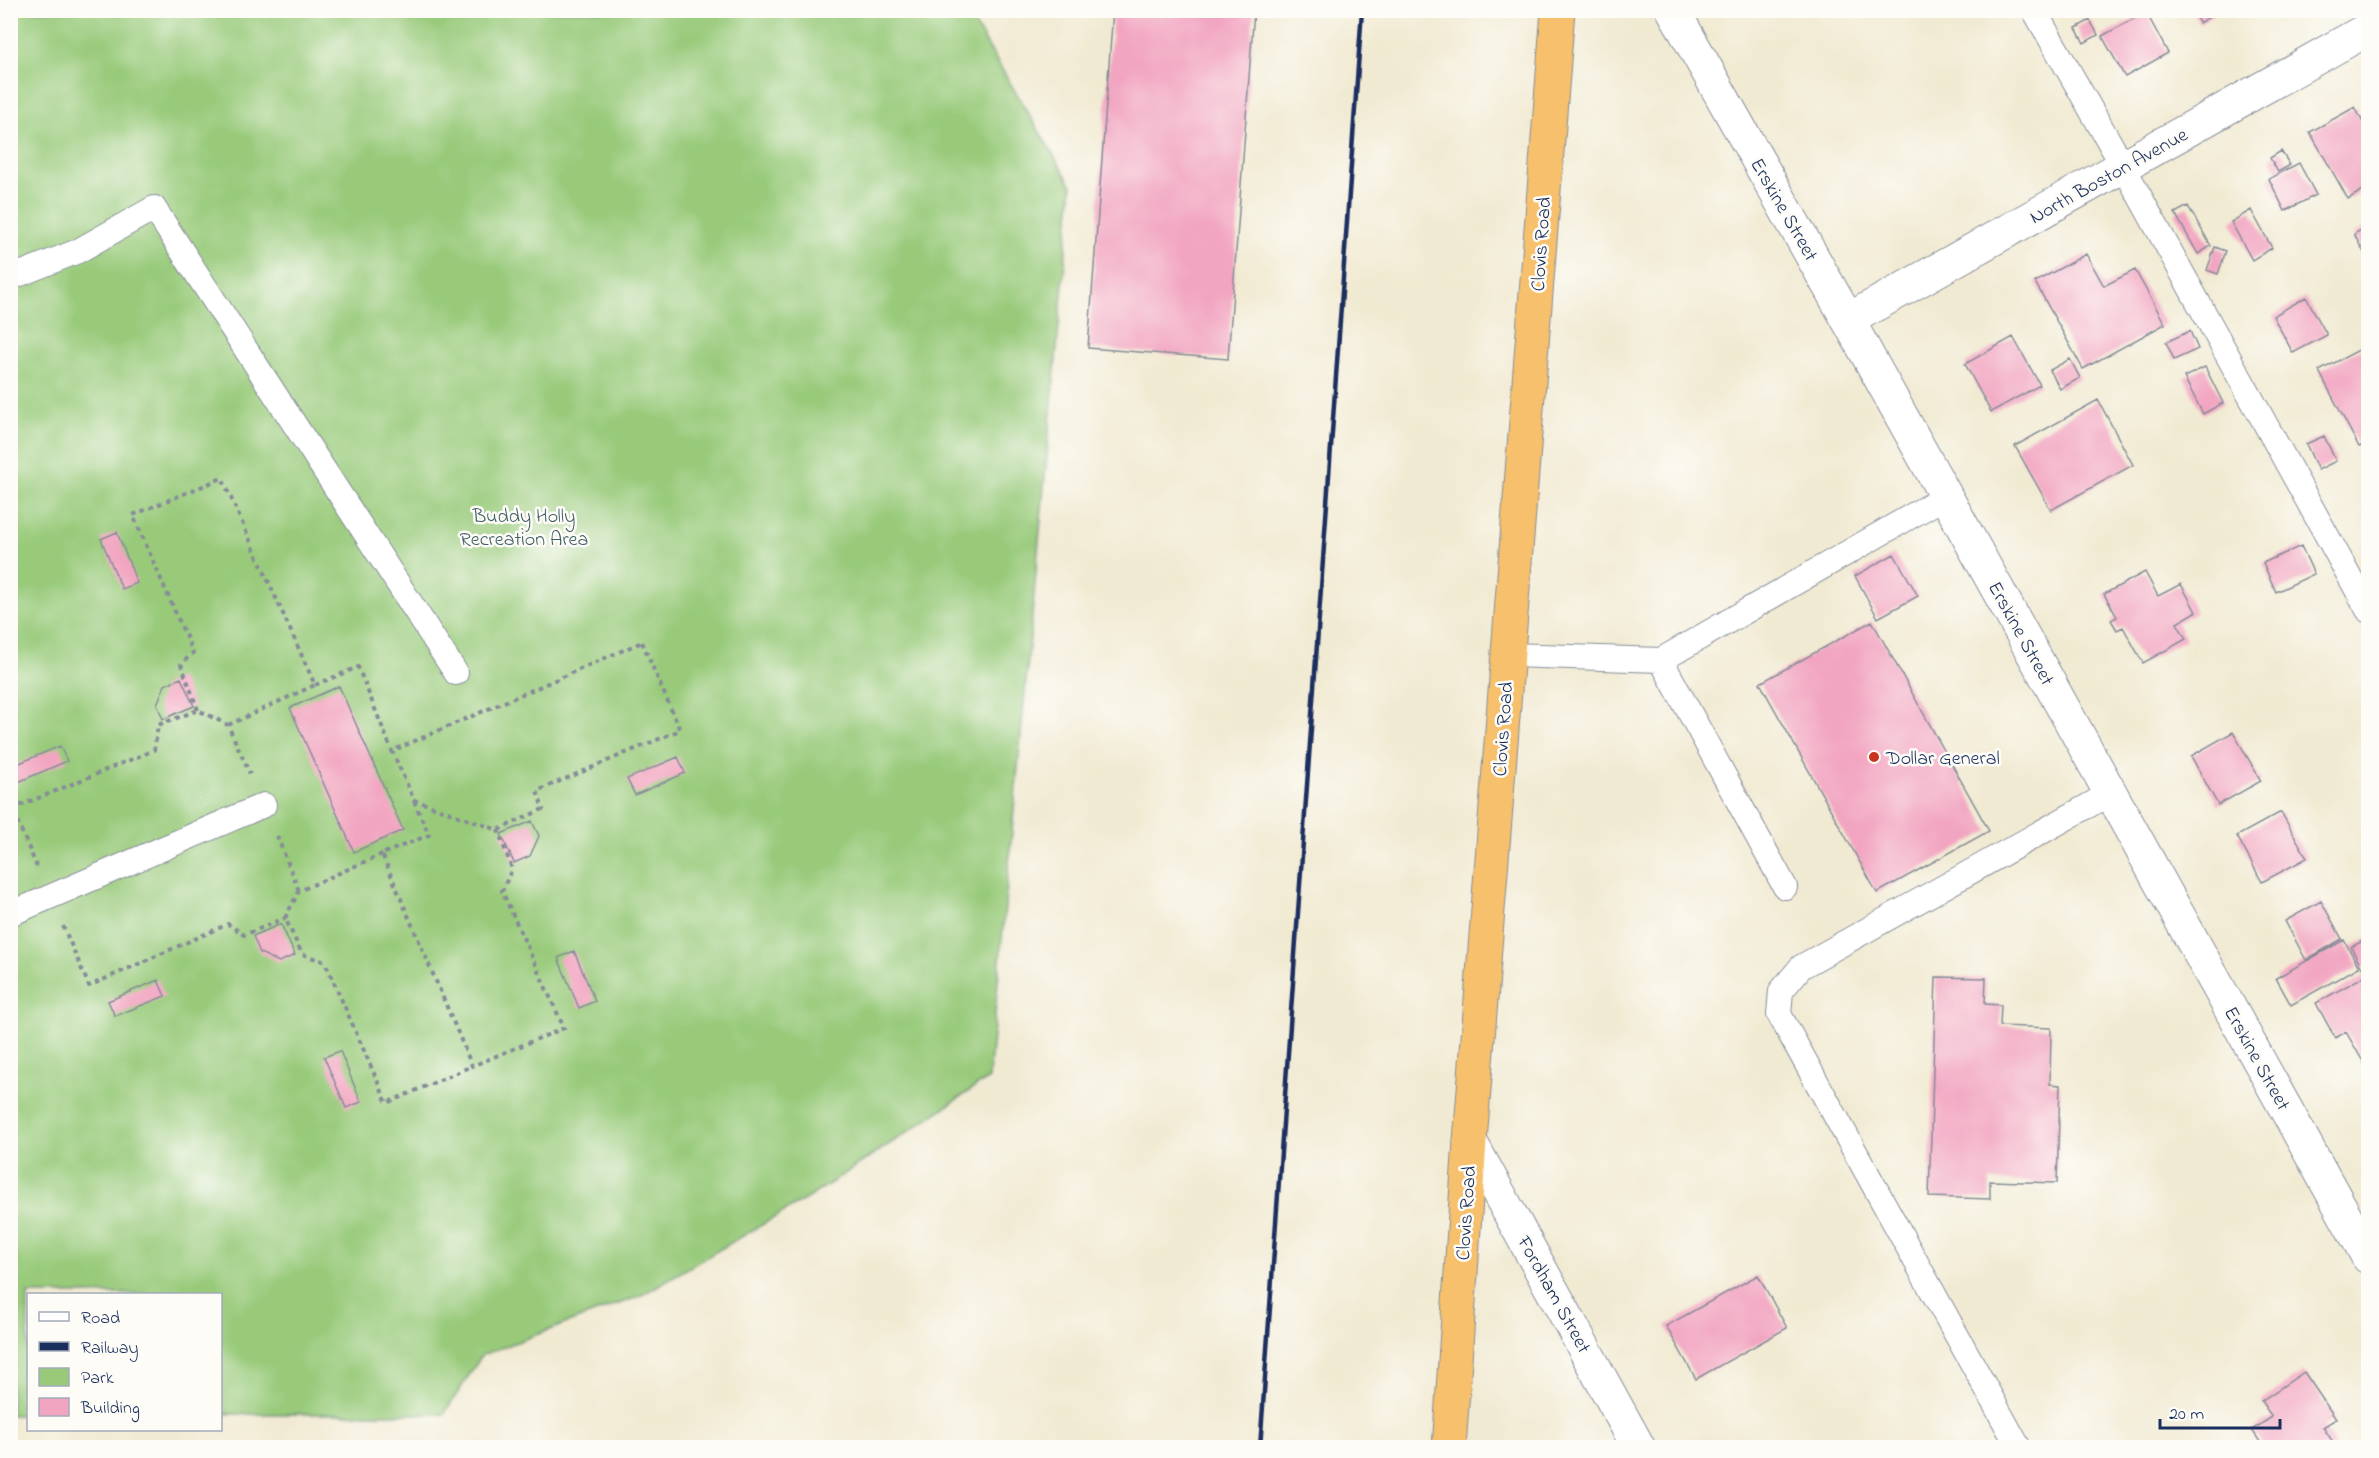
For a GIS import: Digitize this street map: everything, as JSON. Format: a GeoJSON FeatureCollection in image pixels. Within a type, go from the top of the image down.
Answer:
{"type":"FeatureCollection","features":[{"type":"Feature","properties":{"kind":"highway","name":"Clovis Road"},"geometry":{"type":"LineString","coordinates":[[1449,1448],[1470,1141],[1558,10]]}},
{"type":"Feature","properties":{"kind":"street","name":"Erskine Street"},"geometry":{"type":"LineString","coordinates":[[1673,10],[1848,320],[2368,1257]]}},
{"type":"Feature","properties":{"kind":"street","name":"North Boston Avenue"},"geometry":{"type":"LineString","coordinates":[[1848,320],[2368,29]]}},
{"type":"Feature","properties":{"kind":"street","name":"Fordham Street"},"geometry":{"type":"LineString","coordinates":[[1470,1141],[1639,1448]]}},
{"type":"Feature","properties":{"kind":"lane"},"geometry":{"type":"LineString","coordinates":[[2034,10],[2123,166],[2368,610]]}},
{"type":"Feature","properties":{"kind":"lane"},"geometry":{"type":"LineString","coordinates":[[10,278],[78,250],[154,208],[456,673]]}},
{"type":"Feature","properties":{"kind":"lane"},"geometry":{"type":"LineString","coordinates":[[1508,655],[1661,660],[1946,496]]}},
{"type":"Feature","properties":{"kind":"lane"},"geometry":{"type":"LineString","coordinates":[[1661,660],[1785,887]]}},
{"type":"Feature","properties":{"kind":"lane"},"geometry":{"type":"LineString","coordinates":[[2019,1448],[1779,1014],[1781,991],[1801,967],[2111,793]]}},
{"type":"Feature","properties":{"kind":"lane"},"geometry":{"type":"LineString","coordinates":[[10,914],[264,805]]}},
{"type":"Feature","properties":{"kind":"path"},"geometry":{"type":"LineString","coordinates":[[299,891],[228,725],[198,710],[181,664],[193,653],[132,515],[222,478],[315,686]]}},
{"type":"Feature","properties":{"kind":"path"},"geometry":{"type":"LineString","coordinates":[[392,751],[642,642],[680,730],[537,791],[543,809],[498,830],[414,800]]}},
{"type":"Feature","properties":{"kind":"path"},"geometry":{"type":"LineString","coordinates":[[198,710],[158,725],[154,750],[12,809],[89,986],[228,924],[244,935],[285,918],[299,891],[429,835],[358,667],[228,725]]}},
{"type":"Feature","properties":{"kind":"path"},"geometry":{"type":"LineString","coordinates":[[285,918],[302,954],[326,962],[387,1103],[564,1028],[502,891],[512,869],[498,830]]}},
{"type":"Feature","properties":{"kind":"path"},"geometry":{"type":"LineString","coordinates":[[382,854],[472,1066]]}},
{"type":"Feature","properties":{"kind":"green space","name":"Buddy Holly Recreation Area"},"geometry":{"type":"Polygon","coordinates":[[[11,11],[967,11],[1072,186],[989,1078],[811,1196],[640,1296],[482,1355],[444,1414],[222,1414],[222,1293],[27,1293],[27,1415],[11,1415],[11,11]]]}},
{"type":"Feature","properties":{"kind":"building"},"geometry":{"type":"Polygon","coordinates":[[[1113,10],[1254,10],[1228,359],[1088,348],[1113,10]]]}},
{"type":"Feature","properties":{"kind":"building"},"geometry":{"type":"Polygon","coordinates":[[[2192,10],[2222,10],[2199,23],[2192,10]]]}},
{"type":"Feature","properties":{"kind":"building"},"geometry":{"type":"Polygon","coordinates":[[[2146,12],[2168,53],[2125,77],[2102,36],[2146,12]]]}},
{"type":"Feature","properties":{"kind":"building"},"geometry":{"type":"Polygon","coordinates":[[[2090,20],[2098,35],[2084,43],[2076,28],[2090,20]]]}},
{"type":"Feature","properties":{"kind":"building"},"geometry":{"type":"Polygon","coordinates":[[[2355,107],[2368,132],[2368,187],[2348,199],[2310,132],[2355,107]]]}},
{"type":"Feature","properties":{"kind":"building"},"geometry":{"type":"Polygon","coordinates":[[[2281,151],[2290,165],[2278,172],[2270,158],[2281,151]]]}},
{"type":"Feature","properties":{"kind":"building"},"geometry":{"type":"Polygon","coordinates":[[[2299,163],[2316,195],[2285,211],[2269,179],[2299,163]]]}},
{"type":"Feature","properties":{"kind":"building"},"geometry":{"type":"Polygon","coordinates":[[[2188,206],[2211,246],[2198,254],[2175,213],[2188,206]]]}},
{"type":"Feature","properties":{"kind":"building"},"geometry":{"type":"Polygon","coordinates":[[[2251,210],[2272,248],[2252,260],[2231,222],[2251,210]]]}},
{"type":"Feature","properties":{"kind":"building"},"geometry":{"type":"Polygon","coordinates":[[[2368,226],[2368,260],[2354,234],[2368,226]]]}},
{"type":"Feature","properties":{"kind":"building"},"geometry":{"type":"Polygon","coordinates":[[[2215,247],[2226,251],[2218,274],[2207,270],[2215,247]]]}},
{"type":"Feature","properties":{"kind":"building"},"geometry":{"type":"Polygon","coordinates":[[[2086,254],[2104,286],[2135,270],[2165,324],[2083,369],[2035,282],[2086,254]]]}},
{"type":"Feature","properties":{"kind":"building"},"geometry":{"type":"Polygon","coordinates":[[[2306,297],[2327,335],[2293,353],[2273,316],[2306,297]]]}},
{"type":"Feature","properties":{"kind":"building"},"geometry":{"type":"Polygon","coordinates":[[[2190,331],[2198,349],[2174,360],[2166,342],[2190,331]]]}},
{"type":"Feature","properties":{"kind":"building"},"geometry":{"type":"Polygon","coordinates":[[[2013,337],[2040,385],[1991,412],[1965,364],[2013,337]]]}},
{"type":"Feature","properties":{"kind":"building"},"geometry":{"type":"Polygon","coordinates":[[[2368,345],[2368,443],[2359,447],[2319,371],[2368,345]]]}},
{"type":"Feature","properties":{"kind":"building"},"geometry":{"type":"Polygon","coordinates":[[[2070,359],[2080,378],[2060,389],[2050,370],[2070,359]]]}},
{"type":"Feature","properties":{"kind":"building"},"geometry":{"type":"Polygon","coordinates":[[[2205,367],[2223,403],[2203,414],[2184,377],[2205,367]]]}},
{"type":"Feature","properties":{"kind":"building"},"geometry":{"type":"Polygon","coordinates":[[[2098,400],[2133,465],[2051,510],[2015,446],[2098,400]]]}},
{"type":"Feature","properties":{"kind":"building"},"geometry":{"type":"Polygon","coordinates":[[[2324,436],[2336,461],[2318,470],[2306,444],[2324,436]]]}},
{"type":"Feature","properties":{"kind":"building"},"geometry":{"type":"Polygon","coordinates":[[[117,532],[137,583],[122,589],[101,539],[117,532]]]}},
{"type":"Feature","properties":{"kind":"building"},"geometry":{"type":"Polygon","coordinates":[[[2301,546],[2314,574],[2276,592],[2263,563],[2301,546]]]}},
{"type":"Feature","properties":{"kind":"building"},"geometry":{"type":"Polygon","coordinates":[[[1894,554],[1918,596],[1878,618],[1855,576],[1894,554]]]}},
{"type":"Feature","properties":{"kind":"building"},"geometry":{"type":"Polygon","coordinates":[[[2145,572],[2158,596],[2181,584],[2196,612],[2177,623],[2186,639],[2143,663],[2123,627],[2117,630],[2111,620],[2117,617],[2104,594],[2145,572]]]}},
{"type":"Feature","properties":{"kind":"building","name":"Dollar General"},"geometry":{"type":"Polygon","coordinates":[[[1872,621],[1989,831],[1877,893],[1760,683],[1872,621]]]}},
{"type":"Feature","properties":{"kind":"building"},"geometry":{"type":"Polygon","coordinates":[[[181,678],[194,706],[163,719],[157,704],[165,685],[181,678]]]}},
{"type":"Feature","properties":{"kind":"building"},"geometry":{"type":"Polygon","coordinates":[[[339,686],[403,830],[354,852],[290,708],[339,686]]]}},
{"type":"Feature","properties":{"kind":"building"},"geometry":{"type":"Polygon","coordinates":[[[2233,732],[2261,781],[2218,805],[2191,756],[2233,732]]]}},
{"type":"Feature","properties":{"kind":"building"},"geometry":{"type":"Polygon","coordinates":[[[60,746],[67,761],[16,783],[10,767],[60,746]]]}},
{"type":"Feature","properties":{"kind":"building"},"geometry":{"type":"Polygon","coordinates":[[[678,757],[685,773],[635,795],[627,779],[678,757]]]}},
{"type":"Feature","properties":{"kind":"building"},"geometry":{"type":"Polygon","coordinates":[[[2281,812],[2307,858],[2262,882],[2237,836],[2281,812]]]}},
{"type":"Feature","properties":{"kind":"building"},"geometry":{"type":"Polygon","coordinates":[[[532,821],[539,836],[530,856],[514,863],[501,834],[532,821]]]}},
{"type":"Feature","properties":{"kind":"building"},"geometry":{"type":"Polygon","coordinates":[[[2321,901],[2342,939],[2306,960],[2285,921],[2321,901]]]}},
{"type":"Feature","properties":{"kind":"building"},"geometry":{"type":"Polygon","coordinates":[[[281,924],[295,955],[279,962],[260,953],[253,936],[281,924]]]}},
{"type":"Feature","properties":{"kind":"building"},"geometry":{"type":"Polygon","coordinates":[[[2368,938],[2368,964],[2362,968],[2351,947],[2368,938]]]}},
{"type":"Feature","properties":{"kind":"building"},"geometry":{"type":"Polygon","coordinates":[[[2344,940],[2359,967],[2291,1005],[2276,978],[2344,940]]]}},
{"type":"Feature","properties":{"kind":"building"},"geometry":{"type":"Polygon","coordinates":[[[574,951],[595,1001],[579,1008],[558,958],[574,951]]]}},
{"type":"Feature","properties":{"kind":"building"},"geometry":{"type":"Polygon","coordinates":[[[2368,974],[2368,1063],[2365,1065],[2346,1032],[2335,1038],[2316,1003],[2368,974]]]}},
{"type":"Feature","properties":{"kind":"building"},"geometry":{"type":"Polygon","coordinates":[[[1936,977],[1986,978],[1985,1004],[2001,1005],[2000,1026],[2051,1028],[2050,1084],[2060,1085],[2057,1183],[1990,1181],[1990,1199],[1929,1197],[1936,977]]]}},
{"type":"Feature","properties":{"kind":"building"},"geometry":{"type":"Polygon","coordinates":[[[158,980],[165,996],[115,1016],[108,1001],[158,980]]]}},
{"type":"Feature","properties":{"kind":"building"},"geometry":{"type":"Polygon","coordinates":[[[340,1051],[361,1102],[346,1108],[324,1057],[340,1051]]]}},
{"type":"Feature","properties":{"kind":"building"},"geometry":{"type":"Polygon","coordinates":[[[1758,1275],[1787,1328],[1696,1379],[1666,1326],[1758,1275]]]}},
{"type":"Feature","properties":{"kind":"building"},"geometry":{"type":"Polygon","coordinates":[[[2304,1372],[2336,1419],[2323,1427],[2335,1445],[2331,1448],[2264,1448],[2252,1430],[2272,1417],[2261,1401],[2304,1372]]]}},
{"type":"Feature","properties":{"kind":"railway"},"geometry":{"type":"LineString","coordinates":[[1260,1448],[1362,10]]}},
{"type":"Feature","properties":{"kind":"place","name":"Dollar General"},"geometry":{"type":"Point","coordinates":[1874,757]}}]}
